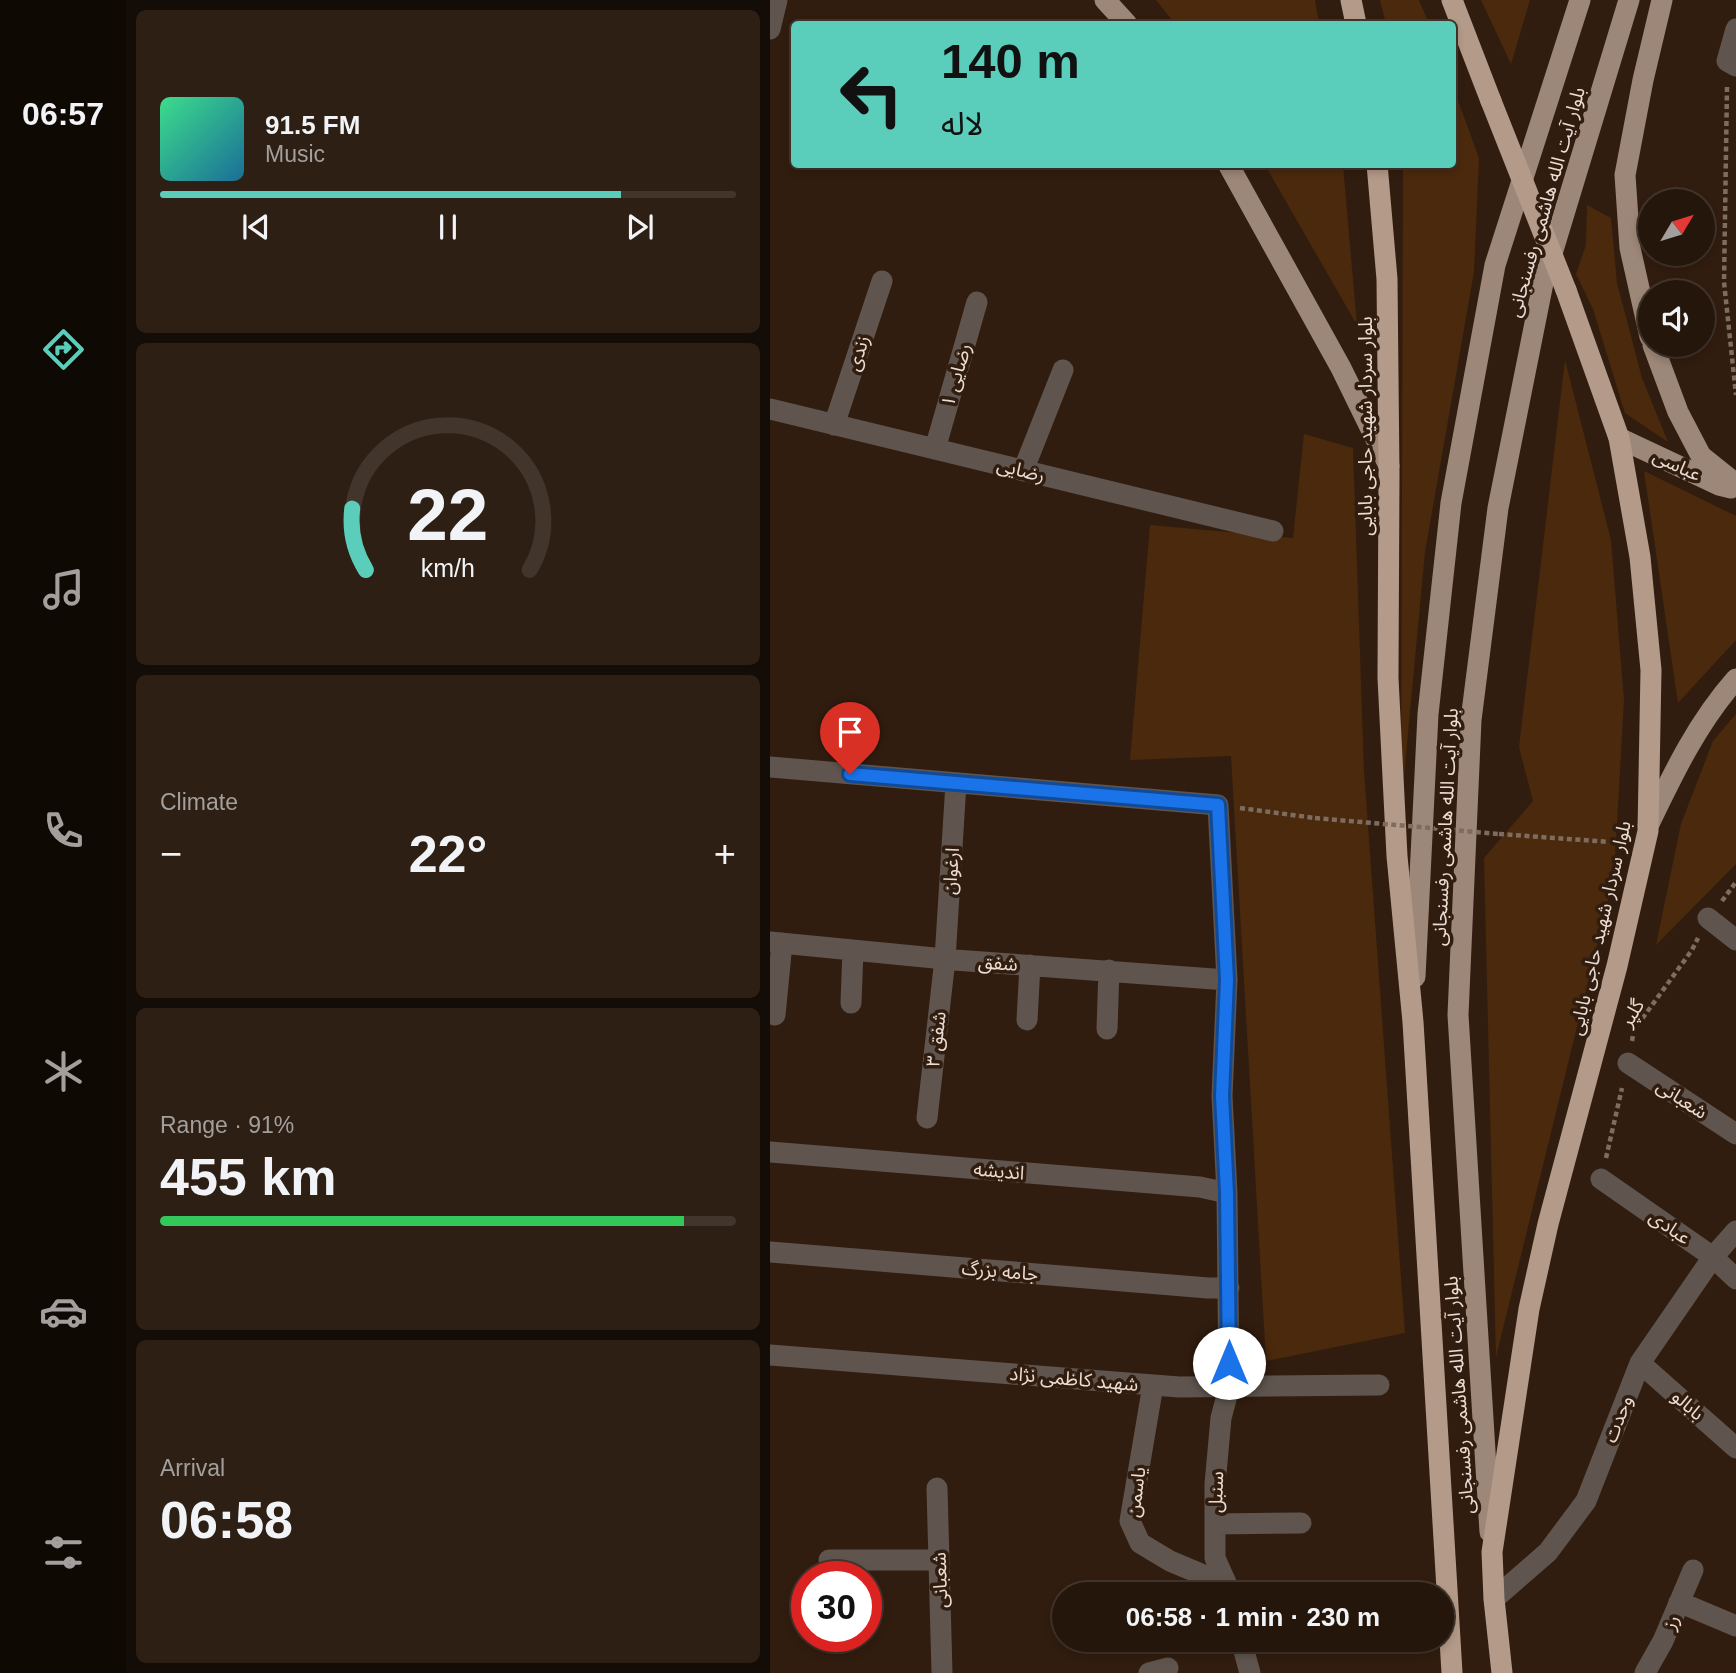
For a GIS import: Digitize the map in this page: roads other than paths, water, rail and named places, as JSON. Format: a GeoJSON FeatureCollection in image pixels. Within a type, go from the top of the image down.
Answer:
{"type":"FeatureCollection","features":[{"type":"Feature","properties":{"kind":"highway"},"geometry":{"type":"LineString","coordinates":[[1351,0],[1355,21]]}},
{"type":"Feature","properties":{"kind":"highway","name":"بلوار سردار شهید حاجی بابایی"},"geometry":{"type":"LineString","coordinates":[[1452,0],[1566,290],[1619,438],[1640,557],[1651,670],[1647,835],[1617,966],[1548,1224],[1529,1309],[1492,1552]]}},
{"type":"Feature","properties":{"kind":"highway","name":"بلوار سردار شهید حاجی بابایی"},"geometry":{"type":"LineString","coordinates":[[1377,168],[1387,279],[1388,678],[1397,856],[1413,1022]]}},
{"type":"Feature","properties":{"kind":"highway","name":"بلوار آیت الله هاشمی رفسنجانی"},"geometry":{"type":"LineString","coordinates":[[1413,1022],[1452,1673]]}},
{"type":"Feature","properties":{"kind":"highway","name":"بلوار آیت الله هاشمی رفسنجانی"},"geometry":{"type":"LineString","coordinates":[[1492,1552],[1502,1673]]}},
{"type":"Feature","properties":{"kind":"main road"},"geometry":{"type":"LineString","coordinates":[[1105,0],[1123,21]]}},
{"type":"Feature","properties":{"kind":"main road","name":"بلوار آیت الله هاشمی رفسنجانی"},"geometry":{"type":"LineString","coordinates":[[1413,1022],[1428,714],[1451,503],[1495,265],[1580,0]]}},
{"type":"Feature","properties":{"kind":"main road","name":"بلوار آیت الله هاشمی رفسنجانی"},"geometry":{"type":"LineString","coordinates":[[1492,1552],[1458,1015],[1471,720],[1498,508],[1543,283],[1629,0]]}},
{"type":"Feature","properties":{"kind":"main road"},"geometry":{"type":"LineString","coordinates":[[1638,284],[1630,248],[1625,175],[1662,0]]}},
{"type":"Feature","properties":{"kind":"main road"},"geometry":{"type":"LineString","coordinates":[[1230,168],[1341,368],[1389,466]]}},
{"type":"Feature","properties":{"kind":"main road"},"geometry":{"type":"LineString","coordinates":[[1657,357],[1678,412],[1701,456],[1736,484]]}},
{"type":"Feature","properties":{"kind":"main road","name":"عباسی"},"geometry":{"type":"LineString","coordinates":[[1619,438],[1719,485],[1736,489]]}},
{"type":"Feature","properties":{"kind":"main road"},"geometry":{"type":"LineString","coordinates":[[1647,835],[1677,764],[1716,702],[1736,679]]}},
{"type":"Feature","properties":{"kind":"street"},"geometry":{"type":"LineString","coordinates":[[770,29],[777,0]]}},
{"type":"Feature","properties":{"kind":"street"},"geometry":{"type":"LineString","coordinates":[[1732,64],[1736,29]]}},
{"type":"Feature","properties":{"kind":"street","name":"زندی"},"geometry":{"type":"LineString","coordinates":[[834,425],[882,281]]}},
{"type":"Feature","properties":{"kind":"street","name":"رضایی ۱"},"geometry":{"type":"LineString","coordinates":[[935,449],[978,302]]}},
{"type":"Feature","properties":{"kind":"street"},"geometry":{"type":"LineString","coordinates":[[1023,471],[1063,370]]}},
{"type":"Feature","properties":{"kind":"street","name":"رضایی"},"geometry":{"type":"LineString","coordinates":[[770,409],[1273,531]]}},
{"type":"Feature","properties":{"kind":"street"},"geometry":{"type":"LineString","coordinates":[[770,767],[956,783]]}},
{"type":"Feature","properties":{"kind":"street","name":"سنبل"},"geometry":{"type":"LineString","coordinates":[[956,783],[1218,805],[1227,980],[1222,1096],[1227,1193],[1229,1388],[1220,1431],[1215,1484],[1215,1558],[1226,1582]]}},
{"type":"Feature","properties":{"kind":"street","name":"ارغوان"},"geometry":{"type":"LineString","coordinates":[[945,959],[956,783]]}},
{"type":"Feature","properties":{"kind":"street"},"geometry":{"type":"LineString","coordinates":[[1709,918],[1736,940]]}},
{"type":"Feature","properties":{"kind":"street"},"geometry":{"type":"LineString","coordinates":[[775,1014],[776,943]]}},
{"type":"Feature","properties":{"kind":"street","name":"شفق"},"geometry":{"type":"LineString","coordinates":[[776,943],[945,959],[1227,980]]}},
{"type":"Feature","properties":{"kind":"street"},"geometry":{"type":"LineString","coordinates":[[851,1003],[853,950]]}},
{"type":"Feature","properties":{"kind":"street","name":"شفق ۳"},"geometry":{"type":"LineString","coordinates":[[927,1118],[945,959]]}},
{"type":"Feature","properties":{"kind":"street"},"geometry":{"type":"LineString","coordinates":[[1027,1020],[1030,965]]}},
{"type":"Feature","properties":{"kind":"street"},"geometry":{"type":"LineString","coordinates":[[1107,1028],[1108,970]]}},
{"type":"Feature","properties":{"kind":"street","name":"شعبانی"},"geometry":{"type":"LineString","coordinates":[[1628,1063],[1736,1134]]}},
{"type":"Feature","properties":{"kind":"street","name":"اندیشه"},"geometry":{"type":"LineString","coordinates":[[770,1152],[1200,1187],[1227,1193]]}},
{"type":"Feature","properties":{"kind":"street","name":"عبادی"},"geometry":{"type":"LineString","coordinates":[[1601,1179],[1713,1257],[1736,1279]]}},
{"type":"Feature","properties":{"kind":"street","name":"وحدت"},"geometry":{"type":"LineString","coordinates":[[1494,1600],[1549,1552],[1586,1501],[1640,1363],[1713,1257],[1736,1231]]}},
{"type":"Feature","properties":{"kind":"street","name":"جامه بزرگ"},"geometry":{"type":"LineString","coordinates":[[770,1252],[1229,1288]]}},
{"type":"Feature","properties":{"kind":"street","name":"شهید کاظمی نژاد"},"geometry":{"type":"LineString","coordinates":[[770,1355],[1153,1385],[1229,1388],[1379,1385]]}},
{"type":"Feature","properties":{"kind":"street","name":"بابالو"},"geometry":{"type":"LineString","coordinates":[[1640,1363],[1736,1448]]}},
{"type":"Feature","properties":{"kind":"street","name":"یاسمن"},"geometry":{"type":"LineString","coordinates":[[1153,1385],[1130,1521],[1140,1543],[1213,1582]]}},
{"type":"Feature","properties":{"kind":"street","name":"شعبانی"},"geometry":{"type":"LineString","coordinates":[[937,1488],[942,1673]]}},
{"type":"Feature","properties":{"kind":"street"},"geometry":{"type":"LineString","coordinates":[[1215,1524],[1301,1523]]}},
{"type":"Feature","properties":{"kind":"street"},"geometry":{"type":"LineString","coordinates":[[829,1560],[939,1560]]}},
{"type":"Feature","properties":{"kind":"street","name":"رز"},"geometry":{"type":"LineString","coordinates":[[1645,1673],[1663,1641],[1693,1570]]}},
{"type":"Feature","properties":{"kind":"street"},"geometry":{"type":"LineString","coordinates":[[1679,1602],[1736,1626]]}},
{"type":"Feature","properties":{"kind":"street"},"geometry":{"type":"LineString","coordinates":[[1244,1652],[1250,1673]]}}]}
